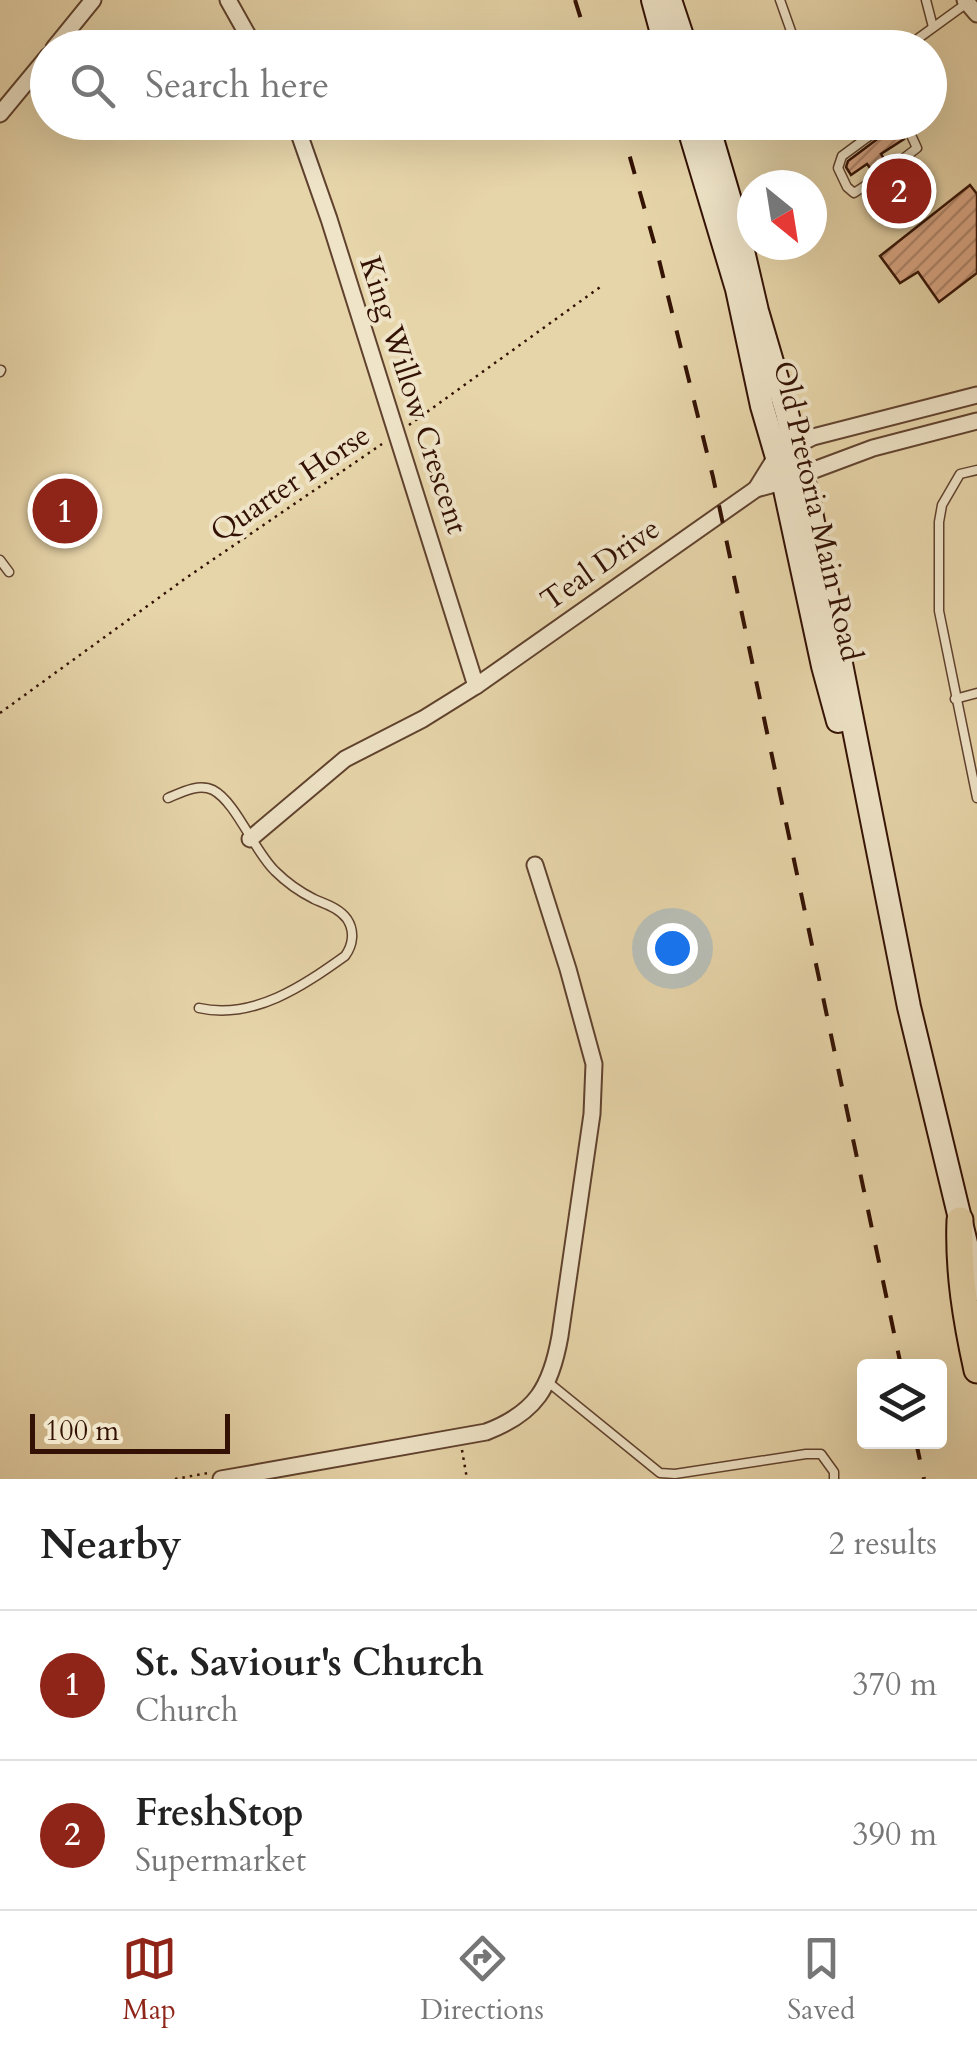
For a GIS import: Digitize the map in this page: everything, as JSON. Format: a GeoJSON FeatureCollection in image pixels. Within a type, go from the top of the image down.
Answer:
{"type":"FeatureCollection","features":[{"type":"Feature","properties":{"kind":"main road"},"geometry":{"type":"LineString","coordinates":[[653,0],[661,30]]}},
{"type":"Feature","properties":{"kind":"main road"},"geometry":{"type":"LineString","coordinates":[[670,0],[680,30]]}},
{"type":"Feature","properties":{"kind":"main road","name":"Old Pretoria Main Road"},"geometry":{"type":"LineString","coordinates":[[691,140],[737,289],[762,406],[785,450],[792,478],[823,666],[873,886],[888,912],[977,1289]]}},
{"type":"Feature","properties":{"kind":"main road","name":"Old Pretoria Main Road"},"geometry":{"type":"LineString","coordinates":[[713,140],[787,413],[785,450]]}},
{"type":"Feature","properties":{"kind":"main road"},"geometry":{"type":"LineString","coordinates":[[960,1220],[961,1284],[977,1370]]}},
{"type":"Feature","properties":{"kind":"street"},"geometry":{"type":"LineString","coordinates":[[69,30],[93,0]]}},
{"type":"Feature","properties":{"kind":"street"},"geometry":{"type":"LineString","coordinates":[[228,0],[244,30]]}},
{"type":"Feature","properties":{"kind":"street"},"geometry":{"type":"LineString","coordinates":[[0,114],[30,78]]}},
{"type":"Feature","properties":{"kind":"street","name":"King Willow Crescent"},"geometry":{"type":"LineString","coordinates":[[301,140],[476,686]]}},
{"type":"Feature","properties":{"kind":"street"},"geometry":{"type":"LineString","coordinates":[[785,450],[867,421],[977,395]]}},
{"type":"Feature","properties":{"kind":"street","name":"Teal Drive"},"geometry":{"type":"LineString","coordinates":[[250,839],[345,759],[423,719],[476,686],[756,489],[873,448],[977,421]]}},
{"type":"Feature","properties":{"kind":"street","name":"Teal Drive"},"geometry":{"type":"LineString","coordinates":[[756,489],[785,450]]}},
{"type":"Feature","properties":{"kind":"street"},"geometry":{"type":"LineString","coordinates":[[221,1479],[486,1432],[515,1419],[548,1382],[560,1336],[595,1070],[582,1015],[534,865]]}},
{"type":"Feature","properties":{"kind":"lane"},"geometry":{"type":"LineString","coordinates":[[780,0],[791,30]]}},
{"type":"Feature","properties":{"kind":"lane"},"geometry":{"type":"LineString","coordinates":[[926,0],[934,27]]}},
{"type":"Feature","properties":{"kind":"lane"},"geometry":{"type":"LineString","coordinates":[[930,30],[970,5]]}},
{"type":"Feature","properties":{"kind":"lane"},"geometry":{"type":"LineString","coordinates":[[863,140],[842,156],[838,171],[850,192],[876,178]]}},
{"type":"Feature","properties":{"kind":"lane"},"geometry":{"type":"LineString","coordinates":[[890,168],[917,148],[913,140]]}},
{"type":"Feature","properties":{"kind":"lane"},"geometry":{"type":"LineString","coordinates":[[975,474],[960,474],[942,505],[938,611],[977,798]]}},
{"type":"Feature","properties":{"kind":"lane"},"geometry":{"type":"LineString","coordinates":[[0,560],[9,572]]}},
{"type":"Feature","properties":{"kind":"lane"},"geometry":{"type":"LineString","coordinates":[[955,699],[977,694]]}},
{"type":"Feature","properties":{"kind":"lane"},"geometry":{"type":"LineString","coordinates":[[168,798],[187,790],[210,788],[230,808],[278,874],[345,916],[352,932],[345,956],[263,1005],[244,1009],[199,1008]]}},
{"type":"Feature","properties":{"kind":"lane"},"geometry":{"type":"LineString","coordinates":[[548,1382],[653,1469],[668,1477],[821,1454],[834,1472],[834,1479]]}},
{"type":"Feature","properties":{"kind":"path","name":"Quarter Horse"},"geometry":{"type":"LineString","coordinates":[[0,713],[603,285]]}},
{"type":"Feature","properties":{"kind":"path"},"geometry":{"type":"LineString","coordinates":[[460,1438],[467,1479]]}},
{"type":"Feature","properties":{"kind":"building"},"geometry":{"type":"Polygon","coordinates":[[[876,140],[902,140],[881,154],[886,162],[883,171],[896,177],[911,170],[919,182],[914,186],[919,194],[892,211],[880,192],[884,189],[883,173],[873,172],[867,164],[851,175],[846,167],[848,161],[876,140]]]}},
{"type":"Feature","properties":{"kind":"building"},"geometry":{"type":"Polygon","coordinates":[[[970,185],[977,194],[977,273],[939,302],[918,272],[900,283],[880,256],[970,185]]]}},
{"type":"Feature","properties":{"kind":"railway"},"geometry":{"type":"LineString","coordinates":[[575,0],[584,30]]}},
{"type":"Feature","properties":{"kind":"railway"},"geometry":{"type":"LineString","coordinates":[[625,140],[713,477],[900,1359]]}},
{"type":"Feature","properties":{"kind":"railway"},"geometry":{"type":"LineString","coordinates":[[918,1449],[924,1479]]}},
{"type":"Feature","properties":{"kind":"place","name":"FreshStop"},"geometry":{"type":"Point","coordinates":[899,191]}},
{"type":"Feature","properties":{"kind":"place","name":"St. Saviour's Church"},"geometry":{"type":"Point","coordinates":[65,511]}}]}
